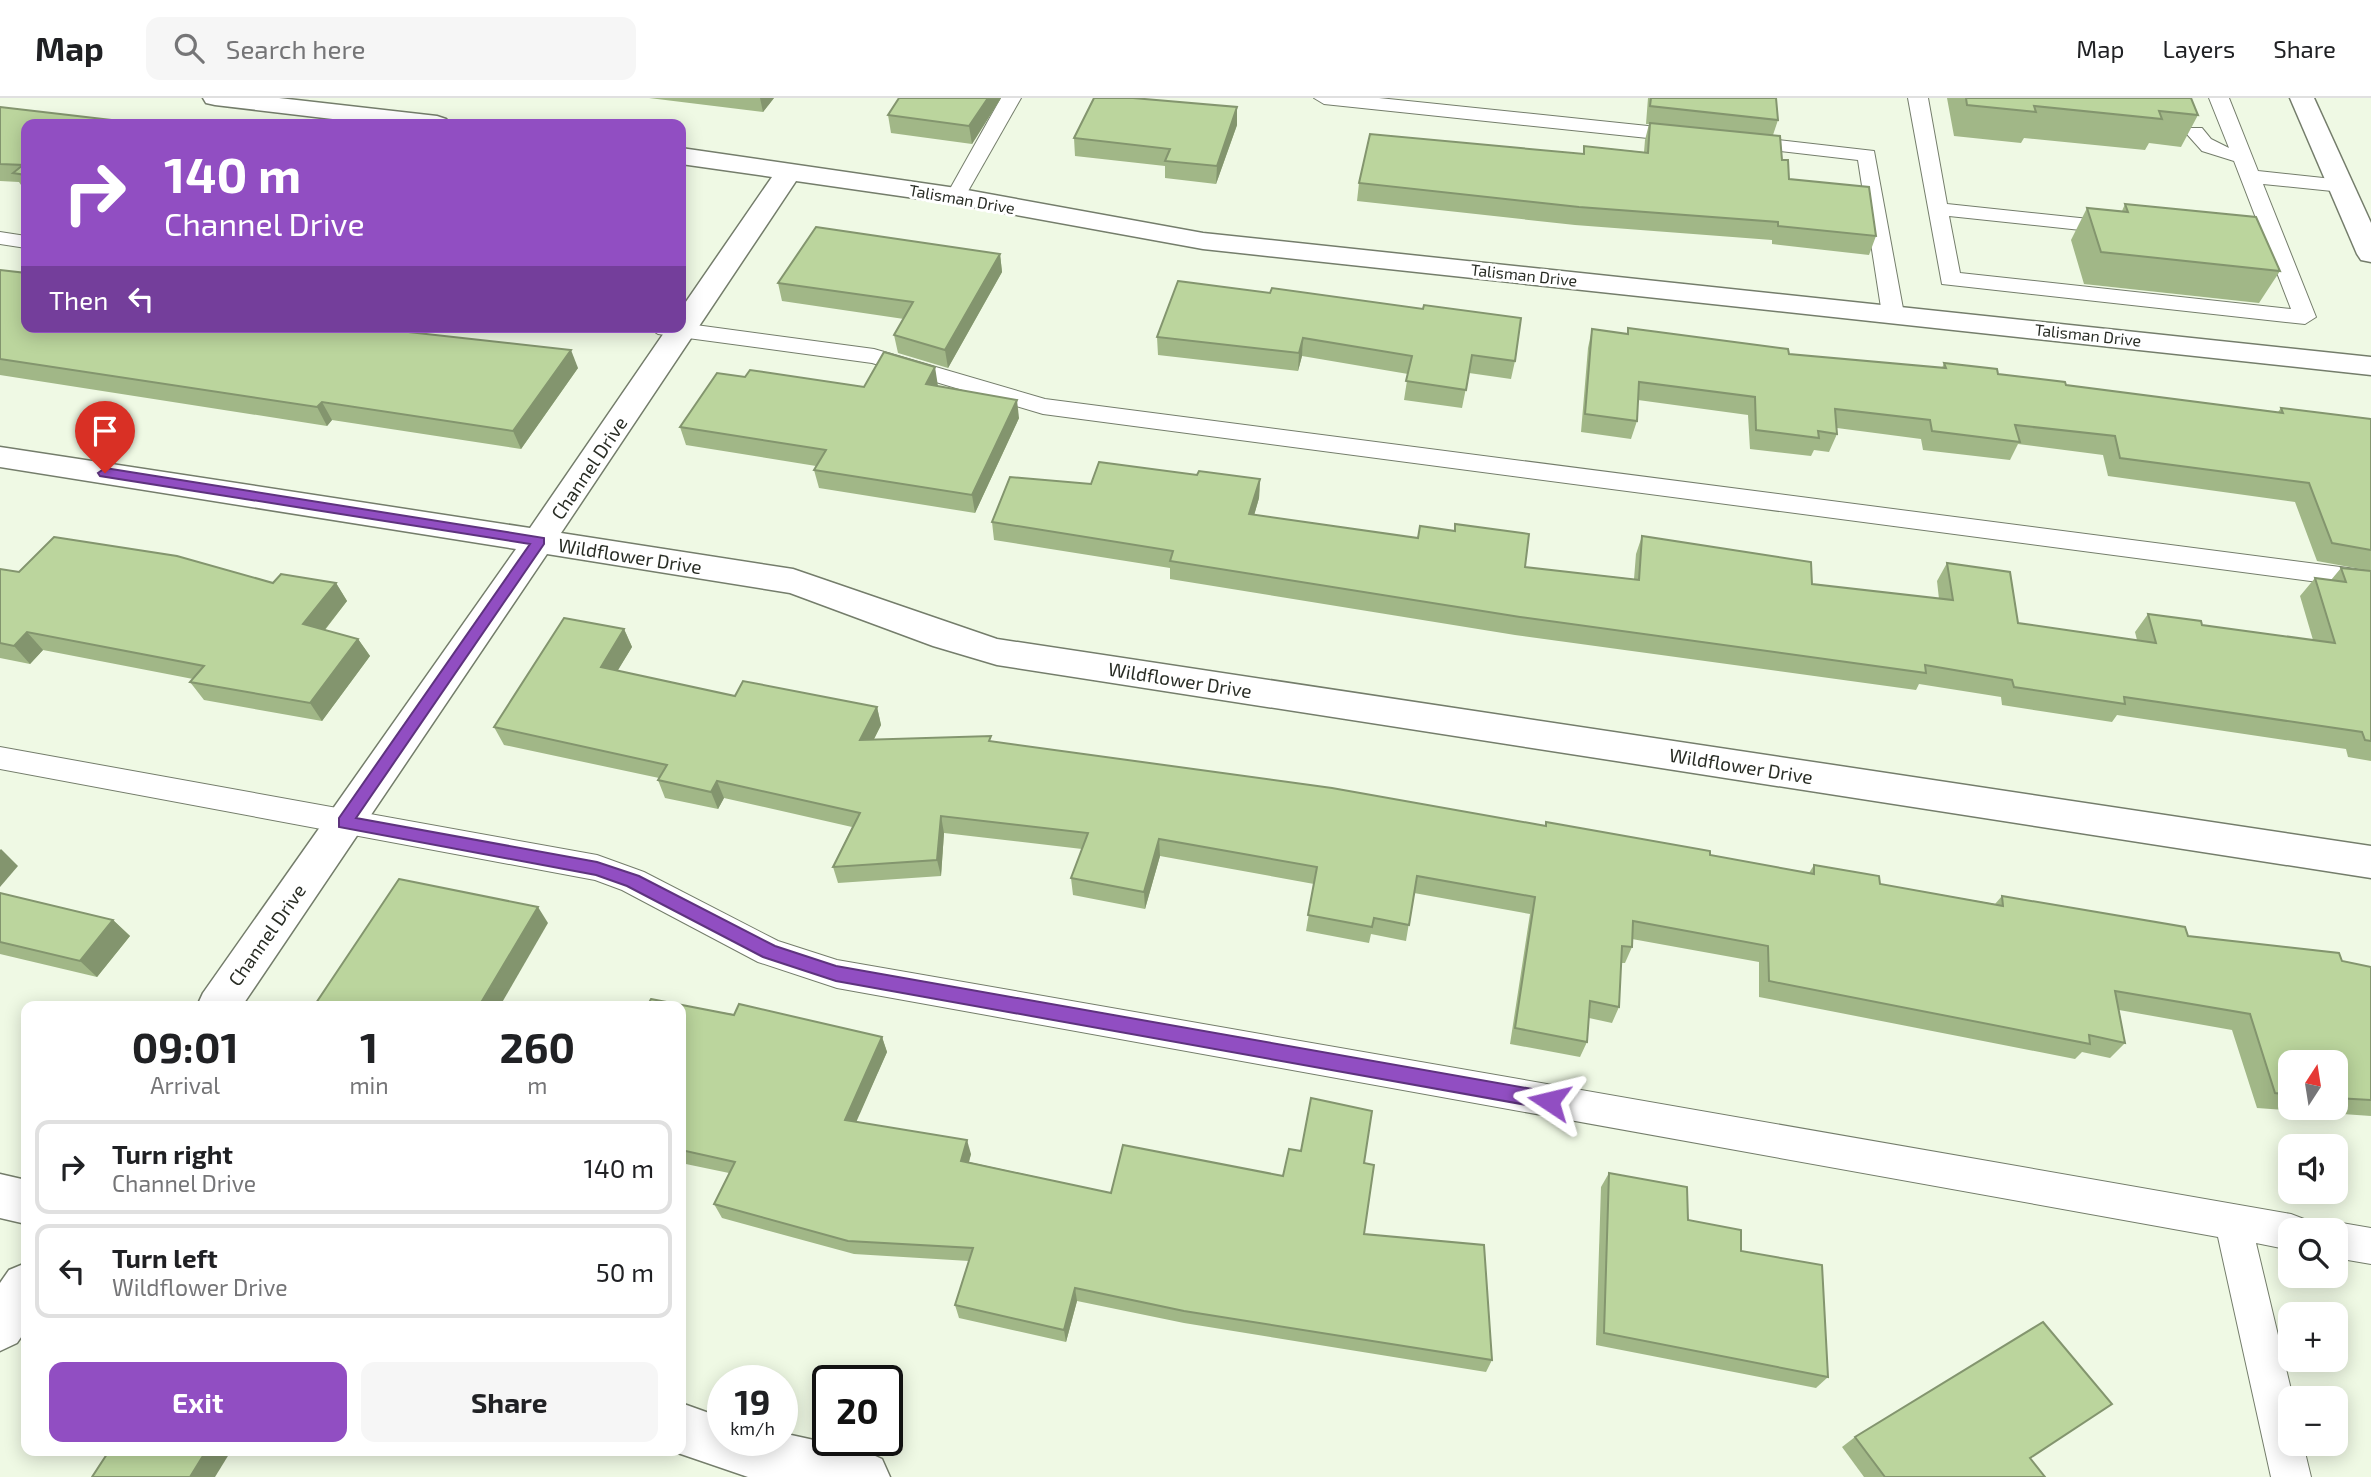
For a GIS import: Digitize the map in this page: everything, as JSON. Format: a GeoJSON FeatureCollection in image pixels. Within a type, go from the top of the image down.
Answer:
{"type":"FeatureCollection","features":[{"type":"Feature","properties":{"kind":"street"},"geometry":{"type":"LineString","coordinates":[[215,98],[394,119]]}},
{"type":"Feature","properties":{"kind":"street"},"geometry":{"type":"LineString","coordinates":[[2302,98],[2371,254]]}},
{"type":"Feature","properties":{"kind":"street","name":"Talisman Drive"},"geometry":{"type":"LineString","coordinates":[[686,157],[956,196],[1203,241],[2371,366]]}},
{"type":"Feature","properties":{"kind":"street","name":"Channel Drive"},"geometry":{"type":"LineString","coordinates":[[686,308],[789,171]]}},
{"type":"Feature","properties":{"kind":"street","name":"Channel Drive"},"geometry":{"type":"LineString","coordinates":[[221,1001],[539,541],[668,333]]}},
{"type":"Feature","properties":{"kind":"street","name":"Wildflower Drive"},"geometry":{"type":"LineString","coordinates":[[0,457],[793,581],[835,594],[958,643],[997,652],[2371,862]]}},
{"type":"Feature","properties":{"kind":"street"},"geometry":{"type":"LineString","coordinates":[[0,1196],[21,1201]]}},
{"type":"Feature","properties":{"kind":"street"},"geometry":{"type":"LineString","coordinates":[[0,1326],[21,1294]]}},
{"type":"Feature","properties":{"kind":"street"},"geometry":{"type":"LineString","coordinates":[[686,1431],[734,1448],[864,1477]]}},
{"type":"Feature","properties":{"kind":"lane"},"geometry":{"type":"LineString","coordinates":[[956,196],[1011,98]]}},
{"type":"Feature","properties":{"kind":"lane"},"geometry":{"type":"LineString","coordinates":[[1324,98],[1867,155],[1893,314]]}},
{"type":"Feature","properties":{"kind":"lane"},"geometry":{"type":"LineString","coordinates":[[1918,98],[1950,279],[2305,317],[2245,167],[2214,100]]}},
{"type":"Feature","properties":{"kind":"lane"},"geometry":{"type":"LineString","coordinates":[[2195,132],[2199,141],[2245,167],[2342,186]]}},
{"type":"Feature","properties":{"kind":"lane"},"geometry":{"type":"LineString","coordinates":[[1938,209],[2140,230]]}},
{"type":"Feature","properties":{"kind":"lane"},"geometry":{"type":"LineString","coordinates":[[0,238],[21,241]]}},
{"type":"Feature","properties":{"kind":"lane"},"geometry":{"type":"LineString","coordinates":[[2248,241],[2275,244]]}},
{"type":"Feature","properties":{"kind":"lane"},"geometry":{"type":"LineString","coordinates":[[686,331],[874,356],[1043,406],[2371,580]]}},
{"type":"Feature","properties":{"kind":"lane"},"geometry":{"type":"LineString","coordinates":[[0,758],[597,868],[633,881],[769,952],[836,974],[2278,1230]]}},
{"type":"Feature","properties":{"kind":"lane"},"geometry":{"type":"LineString","coordinates":[[2234,1223],[2291,1477]]}},
{"type":"Feature","properties":{"kind":"lane"},"geometry":{"type":"LineString","coordinates":[[2348,1242],[2371,1246]]}},
{"type":"Feature","properties":{"kind":"building"},"geometry":{"type":"Polygon","coordinates":[[[899,98],[988,98],[969,126],[888,115],[899,98]]]}},
{"type":"Feature","properties":{"kind":"building"},"geometry":{"type":"Polygon","coordinates":[[[1094,98],[1133,98],[1237,107],[1217,166],[1165,161],[1170,149],[1074,138],[1094,98]]]}},
{"type":"Feature","properties":{"kind":"building"},"geometry":{"type":"Polygon","coordinates":[[[1651,98],[1776,98],[1778,120],[1650,106],[1651,98]]]}},
{"type":"Feature","properties":{"kind":"building"},"geometry":{"type":"Polygon","coordinates":[[[1966,98],[2191,98],[2198,115],[2159,111],[2162,119],[2034,106],[2036,112],[1967,105],[1966,98]]]}},
{"type":"Feature","properties":{"kind":"building"},"geometry":{"type":"Polygon","coordinates":[[[0,107],[103,119],[21,119],[21,165],[0,164],[0,107]]]}},
{"type":"Feature","properties":{"kind":"building"},"geometry":{"type":"Polygon","coordinates":[[[1650,123],[1780,136],[1782,160],[1788,160],[1789,179],[1869,187],[1876,236],[1778,226],[1778,222],[1579,207],[1359,183],[1370,134],[1584,154],[1584,146],[1648,153],[1650,123]]]}},
{"type":"Feature","properties":{"kind":"building"},"geometry":{"type":"Polygon","coordinates":[[[2125,204],[2256,217],[2280,271],[2101,252],[2087,208],[2128,212],[2125,204]]]}},
{"type":"Feature","properties":{"kind":"building"},"geometry":{"type":"Polygon","coordinates":[[[816,227],[1000,254],[945,350],[894,335],[913,302],[778,283],[816,227]]]}},
{"type":"Feature","properties":{"kind":"building"},"geometry":{"type":"Polygon","coordinates":[[[0,270],[21,272],[21,333],[417,333],[571,350],[513,431],[322,402],[317,407],[0,359],[0,270]]]}},
{"type":"Feature","properties":{"kind":"building"},"geometry":{"type":"Polygon","coordinates":[[[1178,281],[1270,293],[1272,288],[1423,309],[1424,305],[1521,318],[1515,361],[1472,355],[1466,390],[1406,381],[1412,356],[1303,338],[1299,353],[1157,337],[1178,281]]]}},
{"type":"Feature","properties":{"kind":"building"},"geometry":{"type":"Polygon","coordinates":[[[1628,328],[1788,349],[1789,354],[1946,368],[1944,363],[1997,369],[1998,374],[2065,382],[2066,385],[2283,413],[2281,408],[2371,419],[2371,550],[2332,543],[2309,483],[2120,458],[2115,436],[2015,425],[2020,442],[1932,431],[1930,420],[1835,409],[1837,434],[1818,431],[1819,438],[1756,430],[1755,397],[1639,382],[1637,421],[1585,414],[1592,329],[1628,334],[1628,328]]]}},
{"type":"Feature","properties":{"kind":"building"},"geometry":{"type":"Polygon","coordinates":[[[884,352],[935,367],[926,384],[1017,400],[972,495],[814,470],[826,450],[680,427],[717,373],[745,377],[750,370],[864,387],[884,352]]]}},
{"type":"Feature","properties":{"kind":"building"},"geometry":{"type":"Polygon","coordinates":[[[1099,462],[1197,475],[1199,471],[1260,479],[1249,514],[1418,538],[1420,526],[1455,531],[1455,524],[1529,534],[1525,567],[1639,580],[1642,536],[1811,562],[1812,584],[1953,600],[1947,563],[2010,572],[2018,623],[2156,643],[2148,614],[2201,621],[2202,625],[2335,643],[2315,578],[2346,582],[2341,568],[2371,571],[2371,741],[2365,740],[2362,732],[2124,697],[2125,704],[2014,687],[2012,680],[1925,665],[1926,673],[1520,617],[1170,561],[1173,551],[992,522],[1010,477],[1091,484],[1099,462]]]}},
{"type":"Feature","properties":{"kind":"building"},"geometry":{"type":"Polygon","coordinates":[[[54,537],[177,556],[273,583],[281,574],[336,583],[303,624],[358,639],[310,703],[190,682],[204,666],[27,632],[14,646],[0,643],[0,569],[19,572],[54,537]]]}},
{"type":"Feature","properties":{"kind":"building"},"geometry":{"type":"Polygon","coordinates":[[[564,618],[624,629],[601,667],[735,696],[743,681],[877,707],[860,740],[991,736],[989,741],[1332,788],[1546,826],[1546,822],[1710,851],[1710,855],[1814,874],[1814,865],[1879,876],[1880,884],[2003,906],[2002,896],[2185,927],[2188,936],[2339,953],[2342,961],[2371,967],[2371,1100],[2348,1099],[2348,1050],[2278,1050],[2278,1093],[2275,1093],[2250,1014],[2115,991],[2125,1043],[2089,1035],[2090,1044],[1769,981],[1768,946],[1633,921],[1632,947],[1622,946],[1619,1007],[1590,1001],[1587,1042],[1515,1028],[1535,897],[1417,876],[1409,925],[1374,918],[1372,927],[1308,915],[1317,867],[1159,839],[1144,892],[1071,878],[1088,833],[941,816],[937,860],[833,867],[860,813],[717,781],[711,792],[658,780],[667,765],[494,727],[564,618]]]}},
{"type":"Feature","properties":{"kind":"building"},"geometry":{"type":"Polygon","coordinates":[[[399,879],[538,907],[482,1001],[317,1001],[399,879]]]}},
{"type":"Feature","properties":{"kind":"building"},"geometry":{"type":"Polygon","coordinates":[[[0,893],[113,920],[80,961],[0,942],[0,893]]]}},
{"type":"Feature","properties":{"kind":"building"},"geometry":{"type":"Polygon","coordinates":[[[739,1004],[882,1037],[845,1120],[967,1140],[961,1161],[1111,1193],[1123,1145],[1283,1176],[1289,1149],[1301,1151],[1311,1098],[1372,1111],[1364,1163],[1374,1165],[1364,1234],[1484,1245],[1492,1360],[1184,1311],[1075,1288],[1064,1330],[955,1305],[973,1248],[848,1241],[714,1204],[735,1162],[686,1151],[686,1006],[734,1015],[739,1004]]]}},
{"type":"Feature","properties":{"kind":"building"},"geometry":{"type":"Polygon","coordinates":[[[1609,1173],[1687,1187],[1688,1220],[1741,1230],[1741,1251],[1822,1265],[1828,1377],[1604,1333],[1609,1173]]]}},
{"type":"Feature","properties":{"kind":"building"},"geometry":{"type":"Polygon","coordinates":[[[2043,1322],[2112,1404],[2030,1458],[2045,1477],[1885,1477],[1855,1437],[2043,1322]]]}},
{"type":"Feature","properties":{"kind":"building"},"geometry":{"type":"Polygon","coordinates":[[[106,1456],[203,1456],[190,1477],[92,1477],[106,1456]]]}},
{"type":"Feature","properties":{"kind":"route"},"geometry":{"type":"LineString","coordinates":[[105,473],[539,541],[344,823],[597,868],[633,881],[769,952],[836,974],[1549,1101]]}}]}
